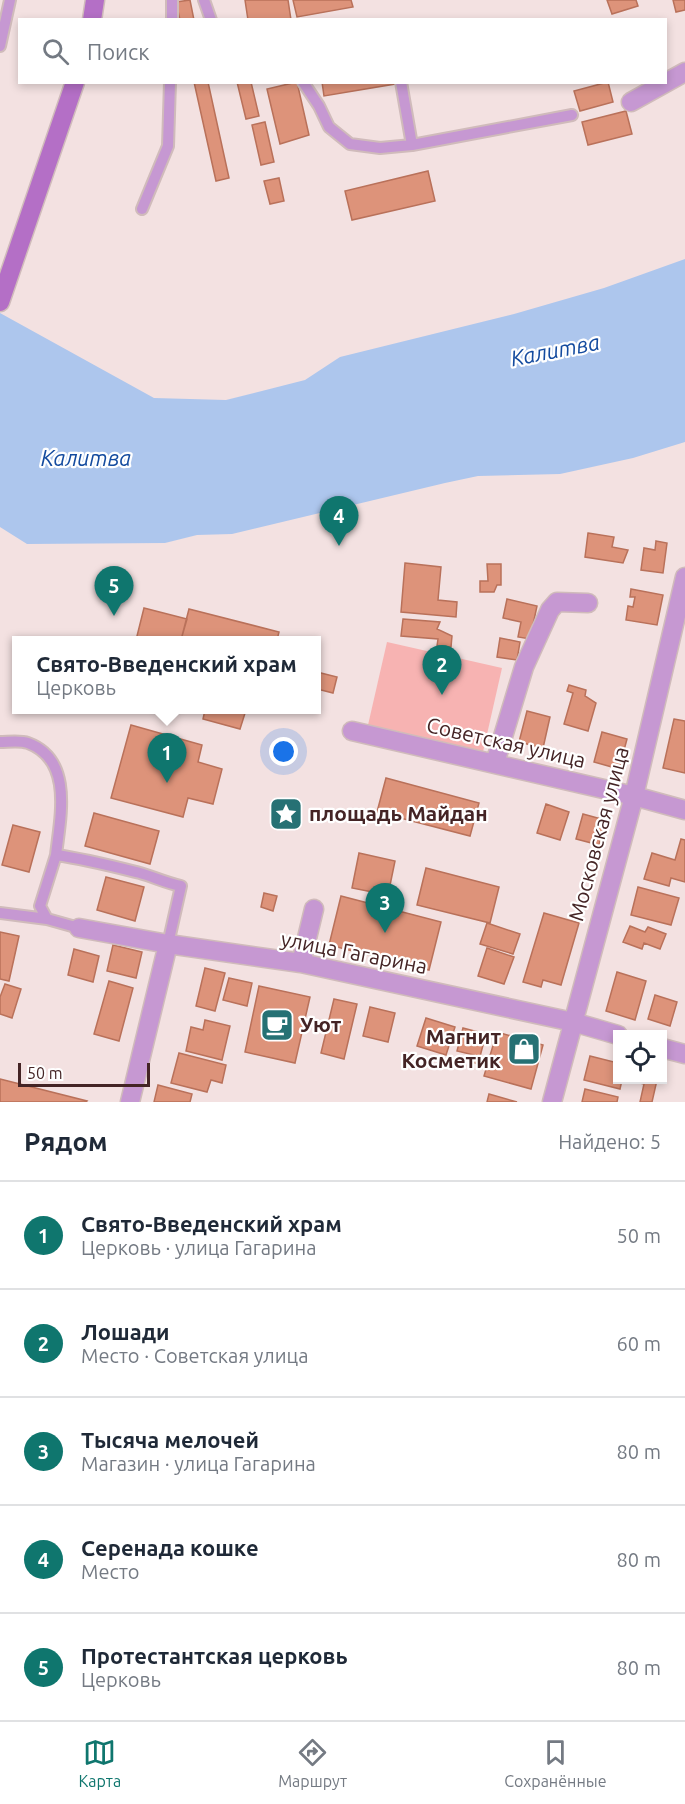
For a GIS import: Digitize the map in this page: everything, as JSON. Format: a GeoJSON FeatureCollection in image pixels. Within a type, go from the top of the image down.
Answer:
{"type":"FeatureCollection","features":[{"type":"Feature","properties":{"kind":"main road"},"geometry":{"type":"LineString","coordinates":[[92,18],[95,0]]}},
{"type":"Feature","properties":{"kind":"main road"},"geometry":{"type":"LineString","coordinates":[[0,302],[74,84]]}},
{"type":"Feature","properties":{"kind":"street"},"geometry":{"type":"LineString","coordinates":[[667,82],[685,72]]}},
{"type":"Feature","properties":{"kind":"street"},"geometry":{"type":"LineString","coordinates":[[631,102],[663,84]]}},
{"type":"Feature","properties":{"kind":"street","name":"Московская улица"},"geometry":{"type":"LineString","coordinates":[[552,1102],[634,796],[685,577]]}},
{"type":"Feature","properties":{"kind":"street"},"geometry":{"type":"LineString","coordinates":[[495,763],[524,667],[550,610],[557,602],[588,603]]}},
{"type":"Feature","properties":{"kind":"street","name":"Советская улица"},"geometry":{"type":"LineString","coordinates":[[352,731],[495,763],[685,810]]}},
{"type":"Feature","properties":{"kind":"street"},"geometry":{"type":"LineString","coordinates":[[301,963],[314,909]]}},
{"type":"Feature","properties":{"kind":"street","name":"улица Гагарина"},"geometry":{"type":"LineString","coordinates":[[79,928],[168,944],[301,963],[573,1022],[613,1034]]}},
{"type":"Feature","properties":{"kind":"street"},"geometry":{"type":"LineString","coordinates":[[130,1102],[168,944]]}},
{"type":"Feature","properties":{"kind":"street"},"geometry":{"type":"LineString","coordinates":[[667,1048],[685,1054]]}},
{"type":"Feature","properties":{"kind":"lane"},"geometry":{"type":"LineString","coordinates":[[0,46],[10,0]]}},
{"type":"Feature","properties":{"kind":"lane"},"geometry":{"type":"LineString","coordinates":[[172,0],[172,18]]}},
{"type":"Feature","properties":{"kind":"lane"},"geometry":{"type":"LineString","coordinates":[[204,0],[210,18]]}},
{"type":"Feature","properties":{"kind":"lane"},"geometry":{"type":"LineString","coordinates":[[142,209],[168,146],[170,84]]}},
{"type":"Feature","properties":{"kind":"lane"},"geometry":{"type":"LineString","coordinates":[[304,84],[329,127],[350,144],[380,148],[412,145],[572,115]]}},
{"type":"Feature","properties":{"kind":"lane"},"geometry":{"type":"LineString","coordinates":[[400,84],[412,145]]}},
{"type":"Feature","properties":{"kind":"lane"},"geometry":{"type":"LineString","coordinates":[[0,742],[27,742],[47,754],[60,778],[62,795],[56,855],[40,906],[48,919]]}},
{"type":"Feature","properties":{"kind":"lane"},"geometry":{"type":"LineString","coordinates":[[56,855],[90,860],[181,886],[168,944]]}},
{"type":"Feature","properties":{"kind":"lane"},"geometry":{"type":"LineString","coordinates":[[0,913],[48,919],[79,928]]}},
{"type":"Feature","properties":{"kind":"shaded area"},"geometry":{"type":"Polygon","coordinates":[[[387,642],[502,668],[483,752],[368,725],[387,642]]]}},
{"type":"Feature","properties":{"kind":"water","name":"Калитва"},"geometry":{"type":"Polygon","coordinates":[[[685,259],[685,442],[633,458],[560,474],[478,476],[232,534],[197,535],[165,543],[27,544],[0,527],[0,313],[154,398],[226,400],[305,380],[340,357],[514,314],[604,288],[685,259]]]}},
{"type":"Feature","properties":{"kind":"building"},"geometry":{"type":"Polygon","coordinates":[[[190,0],[194,18],[180,18],[176,2],[190,0]]]}},
{"type":"Feature","properties":{"kind":"building"},"geometry":{"type":"Polygon","coordinates":[[[245,0],[288,0],[291,18],[248,18],[245,0]]]}},
{"type":"Feature","properties":{"kind":"building"},"geometry":{"type":"Polygon","coordinates":[[[293,0],[351,0],[353,7],[297,17],[293,0]]]}},
{"type":"Feature","properties":{"kind":"building"},"geometry":{"type":"Polygon","coordinates":[[[607,0],[636,0],[638,6],[612,14],[607,0]]]}},
{"type":"Feature","properties":{"kind":"building"},"geometry":{"type":"Polygon","coordinates":[[[673,0],[685,0],[685,10],[676,12],[673,0]]]}},
{"type":"Feature","properties":{"kind":"building"},"geometry":{"type":"Polygon","coordinates":[[[194,84],[208,84],[229,178],[216,181],[194,84]]]}},
{"type":"Feature","properties":{"kind":"building"},"geometry":{"type":"Polygon","coordinates":[[[237,84],[251,84],[259,116],[246,119],[237,84]]]}},
{"type":"Feature","properties":{"kind":"building"},"geometry":{"type":"Polygon","coordinates":[[[297,84],[309,135],[280,144],[267,89],[297,84]]]}},
{"type":"Feature","properties":{"kind":"building"},"geometry":{"type":"Polygon","coordinates":[[[322,84],[395,84],[324,96],[322,84]]]}},
{"type":"Feature","properties":{"kind":"building"},"geometry":{"type":"Polygon","coordinates":[[[608,84],[613,102],[580,111],[574,91],[608,84]]]}},
{"type":"Feature","properties":{"kind":"building"},"geometry":{"type":"Polygon","coordinates":[[[626,111],[632,134],[588,145],[582,122],[626,111]]]}},
{"type":"Feature","properties":{"kind":"building"},"geometry":{"type":"Polygon","coordinates":[[[265,122],[274,162],[261,165],[252,125],[265,122]]]}},
{"type":"Feature","properties":{"kind":"building"},"geometry":{"type":"Polygon","coordinates":[[[428,171],[435,201],[352,220],[345,191],[428,171]]]}},
{"type":"Feature","properties":{"kind":"building"},"geometry":{"type":"Polygon","coordinates":[[[279,178],[284,201],[270,204],[264,181],[279,178]]]}},
{"type":"Feature","properties":{"kind":"building"},"geometry":{"type":"Polygon","coordinates":[[[588,533],[614,537],[612,547],[628,550],[623,563],[585,557],[588,533]]]}},
{"type":"Feature","properties":{"kind":"building"},"geometry":{"type":"Polygon","coordinates":[[[656,541],[667,543],[663,573],[641,570],[644,548],[655,550],[656,541]]]}},
{"type":"Feature","properties":{"kind":"building"},"geometry":{"type":"Polygon","coordinates":[[[405,563],[441,567],[438,600],[457,602],[456,617],[401,612],[405,563]]]}},
{"type":"Feature","properties":{"kind":"building"},"geometry":{"type":"Polygon","coordinates":[[[487,564],[501,564],[501,585],[497,585],[494,592],[480,592],[480,581],[488,581],[487,564]]]}},
{"type":"Feature","properties":{"kind":"building"},"geometry":{"type":"Polygon","coordinates":[[[631,589],[663,595],[657,625],[626,620],[628,606],[633,607],[635,597],[630,597],[631,589]]]}},
{"type":"Feature","properties":{"kind":"building"},"geometry":{"type":"Polygon","coordinates":[[[507,599],[537,606],[530,639],[518,637],[521,622],[503,618],[507,599]]]}},
{"type":"Feature","properties":{"kind":"building"},"geometry":{"type":"Polygon","coordinates":[[[144,608],[187,619],[182,636],[137,636],[144,608]]]}},
{"type":"Feature","properties":{"kind":"building"},"geometry":{"type":"Polygon","coordinates":[[[189,609],[279,632],[278,636],[182,636],[189,609]]]}},
{"type":"Feature","properties":{"kind":"building"},"geometry":{"type":"Polygon","coordinates":[[[403,619],[440,622],[437,629],[452,636],[451,647],[437,646],[438,639],[401,636],[403,619]]]}},
{"type":"Feature","properties":{"kind":"building"},"geometry":{"type":"Polygon","coordinates":[[[500,638],[520,642],[517,660],[497,657],[500,638]]]}},
{"type":"Feature","properties":{"kind":"building"},"geometry":{"type":"Polygon","coordinates":[[[321,673],[337,677],[333,693],[321,690],[321,673]]]}},
{"type":"Feature","properties":{"kind":"building"},"geometry":{"type":"Polygon","coordinates":[[[569,685],[586,690],[585,696],[596,703],[588,731],[564,724],[573,693],[567,691],[569,685]]]}},
{"type":"Feature","properties":{"kind":"building"},"geometry":{"type":"Polygon","coordinates":[[[527,711],[550,717],[543,748],[519,742],[527,711]]]}},
{"type":"Feature","properties":{"kind":"building"},"geometry":{"type":"Polygon","coordinates":[[[204,714],[245,714],[240,729],[203,719],[204,714]]]}},
{"type":"Feature","properties":{"kind":"building"},"geometry":{"type":"Polygon","coordinates":[[[674,719],[685,721],[685,773],[663,768],[674,719]]]}},
{"type":"Feature","properties":{"kind":"building"},"geometry":{"type":"Polygon","coordinates":[[[131,725],[202,745],[198,762],[222,769],[213,804],[188,798],[183,817],[111,798],[131,725]]]}},
{"type":"Feature","properties":{"kind":"building"},"geometry":{"type":"Polygon","coordinates":[[[602,732],[627,739],[619,769],[594,762],[602,732]]]}},
{"type":"Feature","properties":{"kind":"building"},"geometry":{"type":"Polygon","coordinates":[[[386,778],[479,803],[470,836],[377,812],[386,778]]]}},
{"type":"Feature","properties":{"kind":"building"},"geometry":{"type":"Polygon","coordinates":[[[546,804],[569,812],[560,840],[537,833],[546,804]]]}},
{"type":"Feature","properties":{"kind":"building"},"geometry":{"type":"Polygon","coordinates":[[[94,813],[159,831],[150,864],[85,846],[94,813]]]}},
{"type":"Feature","properties":{"kind":"building"},"geometry":{"type":"Polygon","coordinates":[[[583,814],[605,820],[599,845],[576,839],[583,814]]]}},
{"type":"Feature","properties":{"kind":"building"},"geometry":{"type":"Polygon","coordinates":[[[13,825],[40,832],[29,872],[2,865],[13,825]]]}},
{"type":"Feature","properties":{"kind":"building"},"geometry":{"type":"Polygon","coordinates":[[[681,839],[685,840],[685,882],[671,878],[669,886],[644,879],[652,853],[675,860],[681,839]]]}},
{"type":"Feature","properties":{"kind":"building"},"geometry":{"type":"Polygon","coordinates":[[[359,853],[395,861],[388,895],[352,888],[359,853]]]}},
{"type":"Feature","properties":{"kind":"building"},"geometry":{"type":"Polygon","coordinates":[[[426,868],[499,887],[490,923],[417,905],[426,868]]]}},
{"type":"Feature","properties":{"kind":"building"},"geometry":{"type":"Polygon","coordinates":[[[106,877],[144,887],[135,921],[97,910],[106,877]]]}},
{"type":"Feature","properties":{"kind":"building"},"geometry":{"type":"Polygon","coordinates":[[[638,887],[679,898],[671,925],[631,915],[638,887]]]}},
{"type":"Feature","properties":{"kind":"building"},"geometry":{"type":"Polygon","coordinates":[[[264,893],[277,896],[273,911],[261,907],[264,893]]]}},
{"type":"Feature","properties":{"kind":"building"},"geometry":{"type":"Polygon","coordinates":[[[341,896],[441,922],[429,970],[329,945],[341,896]]]}},
{"type":"Feature","properties":{"kind":"building"},"geometry":{"type":"Polygon","coordinates":[[[544,913],[579,923],[561,985],[543,980],[541,987],[523,982],[544,913]]]}},
{"type":"Feature","properties":{"kind":"building"},"geometry":{"type":"Polygon","coordinates":[[[487,923],[520,934],[513,954],[480,944],[487,923]]]}},
{"type":"Feature","properties":{"kind":"building"},"geometry":{"type":"Polygon","coordinates":[[[630,926],[645,932],[648,927],[666,934],[660,949],[644,943],[642,949],[623,942],[630,926]]]}},
{"type":"Feature","properties":{"kind":"building"},"geometry":{"type":"Polygon","coordinates":[[[0,932],[19,936],[9,981],[0,979],[0,932]]]}},
{"type":"Feature","properties":{"kind":"building"},"geometry":{"type":"Polygon","coordinates":[[[113,945],[142,952],[136,978],[107,971],[113,945]]]}},
{"type":"Feature","properties":{"kind":"building"},"geometry":{"type":"Polygon","coordinates":[[[487,948],[514,957],[504,984],[478,976],[487,948]]]}},
{"type":"Feature","properties":{"kind":"building"},"geometry":{"type":"Polygon","coordinates":[[[74,949],[99,956],[93,982],[68,975],[74,949]]]}},
{"type":"Feature","properties":{"kind":"building"},"geometry":{"type":"Polygon","coordinates":[[[205,968],[225,973],[215,1011],[196,1006],[205,968]]]}},
{"type":"Feature","properties":{"kind":"building"},"geometry":{"type":"Polygon","coordinates":[[[617,972],[646,981],[635,1020],[606,1011],[617,972]]]}},
{"type":"Feature","properties":{"kind":"building"},"geometry":{"type":"Polygon","coordinates":[[[229,978],[252,983],[247,1006],[223,1000],[229,978]]]}},
{"type":"Feature","properties":{"kind":"building"},"geometry":{"type":"Polygon","coordinates":[[[109,981],[133,988],[119,1041],[94,1034],[109,981]]]}},
{"type":"Feature","properties":{"kind":"building"},"geometry":{"type":"Polygon","coordinates":[[[5,984],[21,989],[12,1018],[0,1014],[0,997],[5,984]]]}},
{"type":"Feature","properties":{"kind":"building"},"geometry":{"type":"Polygon","coordinates":[[[259,986],[310,997],[295,1063],[245,1052],[259,986]]]}},
{"type":"Feature","properties":{"kind":"building"},"geometry":{"type":"Polygon","coordinates":[[[655,995],[677,1002],[670,1026],[648,1019],[655,995]]]}},
{"type":"Feature","properties":{"kind":"building"},"geometry":{"type":"Polygon","coordinates":[[[334,999],[357,1004],[344,1059],[321,1053],[334,999]]]}},
{"type":"Feature","properties":{"kind":"building"},"geometry":{"type":"Polygon","coordinates":[[[370,1007],[395,1013],[388,1042],[363,1036],[370,1007]]]}},
{"type":"Feature","properties":{"kind":"building"},"geometry":{"type":"Polygon","coordinates":[[[426,1018],[455,1027],[446,1055],[417,1046],[426,1018]]]}},
{"type":"Feature","properties":{"kind":"building"},"geometry":{"type":"Polygon","coordinates":[[[205,1020],[230,1026],[222,1060],[186,1051],[191,1027],[203,1030],[205,1020]]]}},
{"type":"Feature","properties":{"kind":"building"},"geometry":{"type":"Polygon","coordinates":[[[463,1028],[486,1034],[478,1064],[472,1062],[474,1055],[457,1051],[463,1028]]]}},
{"type":"Feature","properties":{"kind":"building"},"geometry":{"type":"Polygon","coordinates":[[[497,1032],[543,1045],[531,1089],[484,1076],[497,1032]]]}},
{"type":"Feature","properties":{"kind":"building"},"geometry":{"type":"Polygon","coordinates":[[[179,1053],[226,1065],[222,1083],[211,1080],[207,1092],[171,1083],[179,1053]]]}},
{"type":"Feature","properties":{"kind":"building"},"geometry":{"type":"Polygon","coordinates":[[[590,1056],[613,1062],[613,1084],[621,1084],[620,1089],[584,1080],[590,1056]]]}},
{"type":"Feature","properties":{"kind":"building"},"geometry":{"type":"Polygon","coordinates":[[[0,1079],[87,1101],[0,1102],[0,1079]]]}},
{"type":"Feature","properties":{"kind":"building"},"geometry":{"type":"Polygon","coordinates":[[[644,1084],[656,1084],[652,1102],[640,1102],[644,1084]]]}},
{"type":"Feature","properties":{"kind":"building"},"geometry":{"type":"Polygon","coordinates":[[[158,1085],[192,1094],[190,1102],[154,1102],[158,1085]]]}},
{"type":"Feature","properties":{"kind":"building"},"geometry":{"type":"Polygon","coordinates":[[[585,1089],[618,1097],[617,1102],[582,1102],[585,1089]]]}},
{"type":"Feature","properties":{"kind":"building"},"geometry":{"type":"Polygon","coordinates":[[[489,1094],[517,1102],[487,1102],[489,1094]]]}},
{"type":"Feature","properties":{"kind":"place","name":"Серенада кошке"},"geometry":{"type":"Point","coordinates":[339,546]}},
{"type":"Feature","properties":{"kind":"place","name":"Протестантская церковь"},"geometry":{"type":"Point","coordinates":[114,616]}},
{"type":"Feature","properties":{"kind":"place","name":"Лошади"},"geometry":{"type":"Point","coordinates":[442,695]}},
{"type":"Feature","properties":{"kind":"place","name":"Свято-Введенский храм"},"geometry":{"type":"Point","coordinates":[167,783]}},
{"type":"Feature","properties":{"kind":"place","name":"площадь Майдан"},"geometry":{"type":"Point","coordinates":[286,814]}},
{"type":"Feature","properties":{"kind":"place","name":"Тысяча мелочей"},"geometry":{"type":"Point","coordinates":[385,933]}},
{"type":"Feature","properties":{"kind":"place","name":"Уют"},"geometry":{"type":"Point","coordinates":[277,1025]}},
{"type":"Feature","properties":{"kind":"place","name":"Магнит Косметик"},"geometry":{"type":"Point","coordinates":[524,1049]}}]}
